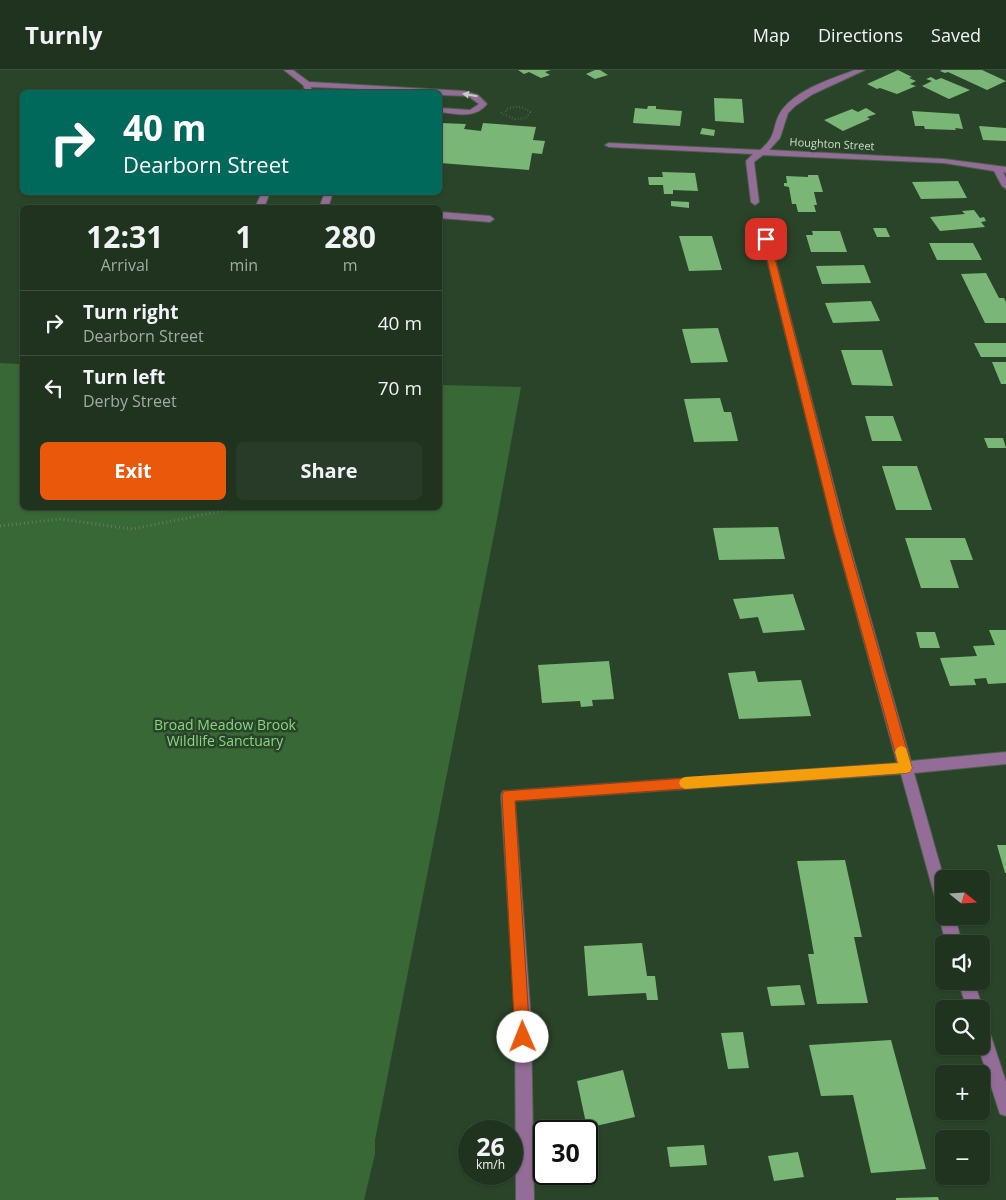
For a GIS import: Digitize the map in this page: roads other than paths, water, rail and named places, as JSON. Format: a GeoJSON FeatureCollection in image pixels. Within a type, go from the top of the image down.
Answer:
{"type":"FeatureCollection","features":[{"type":"Feature","properties":{"kind":"street"},"geometry":{"type":"LineString","coordinates":[[288,70],[308,88],[374,90]]}},
{"type":"Feature","properties":{"kind":"street"},"geometry":{"type":"LineString","coordinates":[[755,202],[750,161],[776,138],[781,120],[787,108],[799,99],[828,84],[861,70]]}},
{"type":"Feature","properties":{"kind":"street"},"geometry":{"type":"LineString","coordinates":[[442,92],[474,95],[481,99],[483,104],[473,112],[442,110]]}},
{"type":"Feature","properties":{"kind":"street","name":"Houghton Street"},"geometry":{"type":"LineString","coordinates":[[608,145],[944,161],[1001,169]]}},
{"type":"Feature","properties":{"kind":"street"},"geometry":{"type":"LineString","coordinates":[[1001,169],[1006,186]]}},
{"type":"Feature","properties":{"kind":"street"},"geometry":{"type":"LineString","coordinates":[[442,215],[490,219]]}},
{"type":"Feature","properties":{"kind":"street"},"geometry":{"type":"LineString","coordinates":[[766,239],[840,532],[935,873]]}},
{"type":"Feature","properties":{"kind":"street"},"geometry":{"type":"LineString","coordinates":[[524,1200],[523,1019],[508,795],[906,768],[1006,758]]}},
{"type":"Feature","properties":{"kind":"street"},"geometry":{"type":"LineString","coordinates":[[989,1055],[1006,1108]]}},
{"type":"Feature","properties":{"kind":"park label","name":"Broad Meadow Brook Wildlife Sanctuary"},"geometry":{"type":"Point","coordinates":[225,734]}}]}
